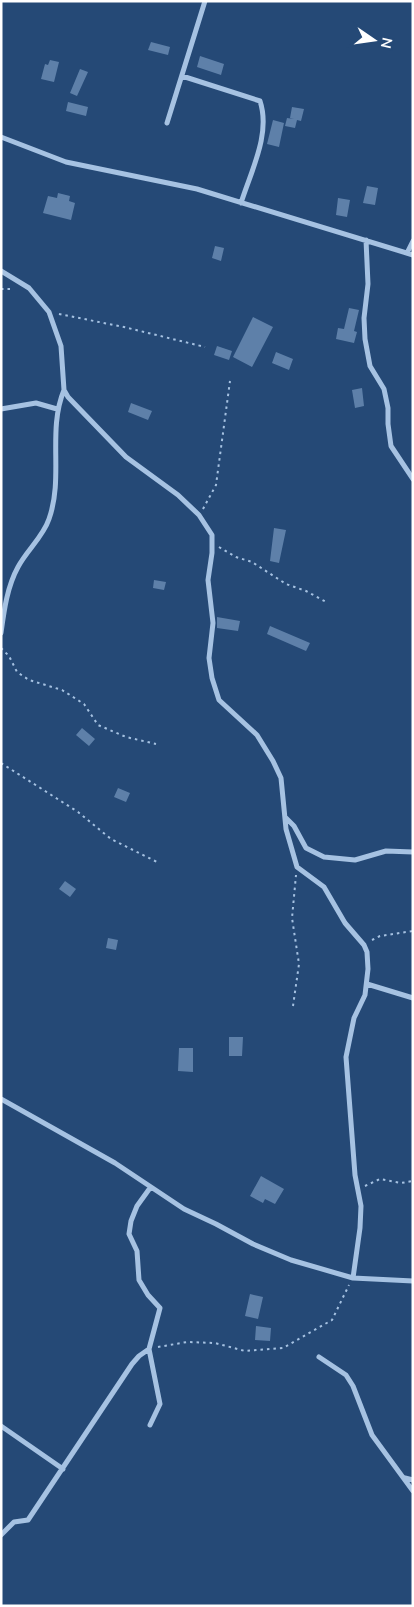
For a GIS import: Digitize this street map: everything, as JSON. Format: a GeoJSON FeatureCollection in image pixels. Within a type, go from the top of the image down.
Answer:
{"type":"FeatureCollection","features":[{"type":"Feature","properties":{"kind":"street"},"geometry":{"type":"LineString","coordinates":[[166,123],[205,1]]}},
{"type":"Feature","properties":{"kind":"street"},"geometry":{"type":"LineString","coordinates":[[182,76],[260,102],[264,113],[264,134],[241,203]]}},
{"type":"Feature","properties":{"kind":"street"},"geometry":{"type":"LineString","coordinates":[[1,137],[66,162],[197,189],[410,254],[413,241]]}},
{"type":"Feature","properties":{"kind":"street"},"geometry":{"type":"LineString","coordinates":[[366,240],[368,284],[364,318],[365,339],[370,366],[384,389],[388,408],[391,446],[413,479]]}},
{"type":"Feature","properties":{"kind":"street"},"geometry":{"type":"LineString","coordinates":[[1,271],[29,288],[49,312],[62,346],[64,390],[57,409],[57,457],[50,518],[43,533],[17,567],[4,609],[1,633]]}},
{"type":"Feature","properties":{"kind":"street"},"geometry":{"type":"LineString","coordinates":[[64,390],[76,407],[126,457],[178,495],[199,516],[212,535],[213,543],[208,580],[208,594],[213,613],[209,658],[212,678],[219,700],[257,735],[274,761],[280,778],[292,857],[297,867],[324,887],[345,923],[364,945],[368,956],[368,984],[348,1035],[346,1057],[361,1206],[360,1228],[352,1278]]}},
{"type":"Feature","properties":{"kind":"street"},"geometry":{"type":"LineString","coordinates":[[1,408],[36,403],[57,409]]}},
{"type":"Feature","properties":{"kind":"street"},"geometry":{"type":"LineString","coordinates":[[285,816],[294,826],[306,848],[324,856],[355,860],[386,851],[413,852]]}},
{"type":"Feature","properties":{"kind":"street"},"geometry":{"type":"LineString","coordinates":[[368,984],[413,998]]}},
{"type":"Feature","properties":{"kind":"street"},"geometry":{"type":"LineString","coordinates":[[1,1099],[115,1163],[184,1209],[253,1244],[284,1257],[352,1278],[413,1281]]}},
{"type":"Feature","properties":{"kind":"street"},"geometry":{"type":"LineString","coordinates":[[150,1188],[137,1206],[131,1221],[129,1234],[137,1251],[139,1280],[148,1296],[160,1308],[149,1349],[160,1404],[150,1425]]}},
{"type":"Feature","properties":{"kind":"street"},"geometry":{"type":"LineString","coordinates":[[1,1535],[14,1522],[28,1520],[132,1364],[149,1349]]}},
{"type":"Feature","properties":{"kind":"street"},"geometry":{"type":"LineString","coordinates":[[319,1357],[346,1375],[353,1386],[372,1434],[413,1491]]}},
{"type":"Feature","properties":{"kind":"street"},"geometry":{"type":"LineString","coordinates":[[1,1426],[62,1469]]}},
{"type":"Feature","properties":{"kind":"street"},"geometry":{"type":"LineString","coordinates":[[405,1478],[413,1480]]}},
{"type":"Feature","properties":{"kind":"path"},"geometry":{"type":"LineString","coordinates":[[49,312],[205,346]]}},
{"type":"Feature","properties":{"kind":"path"},"geometry":{"type":"LineString","coordinates":[[199,516],[216,485],[230,381]]}},
{"type":"Feature","properties":{"kind":"path"},"geometry":{"type":"LineString","coordinates":[[213,543],[236,557],[252,562],[286,584],[306,591],[328,603]]}},
{"type":"Feature","properties":{"kind":"path"},"geometry":{"type":"LineString","coordinates":[[1,648],[9,656],[17,672],[28,680],[62,690],[84,704],[98,725],[126,737],[156,744]]}},
{"type":"Feature","properties":{"kind":"path"},"geometry":{"type":"LineString","coordinates":[[1,763],[63,802],[111,839],[157,862]]}},
{"type":"Feature","properties":{"kind":"path"},"geometry":{"type":"LineString","coordinates":[[293,1006],[299,964],[292,918],[297,867]]}},
{"type":"Feature","properties":{"kind":"path"},"geometry":{"type":"LineString","coordinates":[[364,945],[380,936],[413,931]]}},
{"type":"Feature","properties":{"kind":"path"},"geometry":{"type":"LineString","coordinates":[[358,1190],[380,1178],[401,1183],[413,1181]]}},
{"type":"Feature","properties":{"kind":"path"},"geometry":{"type":"LineString","coordinates":[[149,1349],[187,1342],[215,1343],[245,1351],[283,1348],[332,1320],[352,1278]]}},
{"type":"Feature","properties":{"kind":"building"},"geometry":{"type":"Polygon","coordinates":[[[151,42],[170,47],[168,55],[148,50],[151,42]]]}},
{"type":"Feature","properties":{"kind":"building"},"geometry":{"type":"Polygon","coordinates":[[[200,56],[224,64],[221,75],[197,67],[200,56]]]}},
{"type":"Feature","properties":{"kind":"building"},"geometry":{"type":"Polygon","coordinates":[[[50,60],[59,62],[54,82],[41,79],[45,64],[48,65],[50,60]]]}},
{"type":"Feature","properties":{"kind":"building"},"geometry":{"type":"Polygon","coordinates":[[[80,69],[88,72],[77,96],[70,93],[80,69]]]}},
{"type":"Feature","properties":{"kind":"building"},"geometry":{"type":"Polygon","coordinates":[[[68,102],[88,107],[86,116],[66,111],[68,102]]]}},
{"type":"Feature","properties":{"kind":"building"},"geometry":{"type":"Polygon","coordinates":[[[292,107],[304,109],[301,121],[297,120],[295,128],[285,126],[287,118],[294,119],[290,118],[292,107]]]}},
{"type":"Feature","properties":{"kind":"building"},"geometry":{"type":"Polygon","coordinates":[[[273,120],[284,123],[279,147],[267,144],[273,120]]]}},
{"type":"Feature","properties":{"kind":"building"},"geometry":{"type":"Polygon","coordinates":[[[367,186],[378,188],[375,205],[363,203],[367,186]]]}},
{"type":"Feature","properties":{"kind":"building"},"geometry":{"type":"Polygon","coordinates":[[[58,193],[70,196],[69,201],[75,203],[71,220],[43,213],[48,196],[57,198],[58,193]]]}},
{"type":"Feature","properties":{"kind":"building"},"geometry":{"type":"Polygon","coordinates":[[[338,198],[350,200],[347,217],[336,215],[338,198]]]}},
{"type":"Feature","properties":{"kind":"building"},"geometry":{"type":"Polygon","coordinates":[[[215,246],[224,248],[221,261],[212,258],[215,246]]]}},
{"type":"Feature","properties":{"kind":"building"},"geometry":{"type":"Polygon","coordinates":[[[349,308],[359,310],[354,331],[357,332],[354,343],[336,339],[338,328],[344,329],[349,308]]]}},
{"type":"Feature","properties":{"kind":"building"},"geometry":{"type":"Polygon","coordinates":[[[253,317],[273,327],[252,367],[233,357],[253,317]]]}},
{"type":"Feature","properties":{"kind":"building"},"geometry":{"type":"Polygon","coordinates":[[[217,346],[232,351],[229,360],[214,355],[217,346]]]}},
{"type":"Feature","properties":{"kind":"building"},"geometry":{"type":"Polygon","coordinates":[[[276,352],[293,359],[289,370],[272,363],[276,352]]]}},
{"type":"Feature","properties":{"kind":"building"},"geometry":{"type":"Polygon","coordinates":[[[362,388],[364,406],[355,408],[352,390],[362,388]]]}},
{"type":"Feature","properties":{"kind":"building"},"geometry":{"type":"Polygon","coordinates":[[[131,403],[152,411],[148,420],[128,412],[131,403]]]}},
{"type":"Feature","properties":{"kind":"building"},"geometry":{"type":"Polygon","coordinates":[[[274,528],[286,530],[279,563],[270,561],[274,528]]]}},
{"type":"Feature","properties":{"kind":"building"},"geometry":{"type":"Polygon","coordinates":[[[154,580],[166,582],[164,590],[153,588],[154,580]]]}},
{"type":"Feature","properties":{"kind":"building"},"geometry":{"type":"Polygon","coordinates":[[[217,617],[240,621],[238,631],[217,628],[217,617]]]}},
{"type":"Feature","properties":{"kind":"building"},"geometry":{"type":"Polygon","coordinates":[[[270,626],[310,643],[306,651],[267,634],[270,626]]]}},
{"type":"Feature","properties":{"kind":"building"},"geometry":{"type":"Polygon","coordinates":[[[82,728],[95,739],[89,746],[76,735],[82,728]]]}},
{"type":"Feature","properties":{"kind":"building"},"geometry":{"type":"Polygon","coordinates":[[[118,788],[130,793],[126,802],[114,797],[118,788]]]}},
{"type":"Feature","properties":{"kind":"building"},"geometry":{"type":"Polygon","coordinates":[[[65,881],[76,889],[70,897],[59,889],[65,881]]]}},
{"type":"Feature","properties":{"kind":"building"},"geometry":{"type":"Polygon","coordinates":[[[108,938],[118,940],[116,950],[106,948],[108,938]]]}},
{"type":"Feature","properties":{"kind":"building"},"geometry":{"type":"Polygon","coordinates":[[[229,1037],[243,1037],[242,1056],[229,1056],[229,1037]]]}},
{"type":"Feature","properties":{"kind":"building"},"geometry":{"type":"Polygon","coordinates":[[[179,1048],[193,1048],[193,1072],[178,1071],[179,1048]]]}},
{"type":"Feature","properties":{"kind":"building"},"geometry":{"type":"Polygon","coordinates":[[[261,1176],[284,1189],[275,1204],[265,1199],[263,1203],[250,1196],[261,1176]]]}},
{"type":"Feature","properties":{"kind":"building"},"geometry":{"type":"Polygon","coordinates":[[[250,1294],[263,1297],[258,1319],[245,1316],[250,1294]]]}},
{"type":"Feature","properties":{"kind":"building"},"geometry":{"type":"Polygon","coordinates":[[[256,1326],[271,1328],[270,1341],[255,1340],[256,1326]]]}}]}
